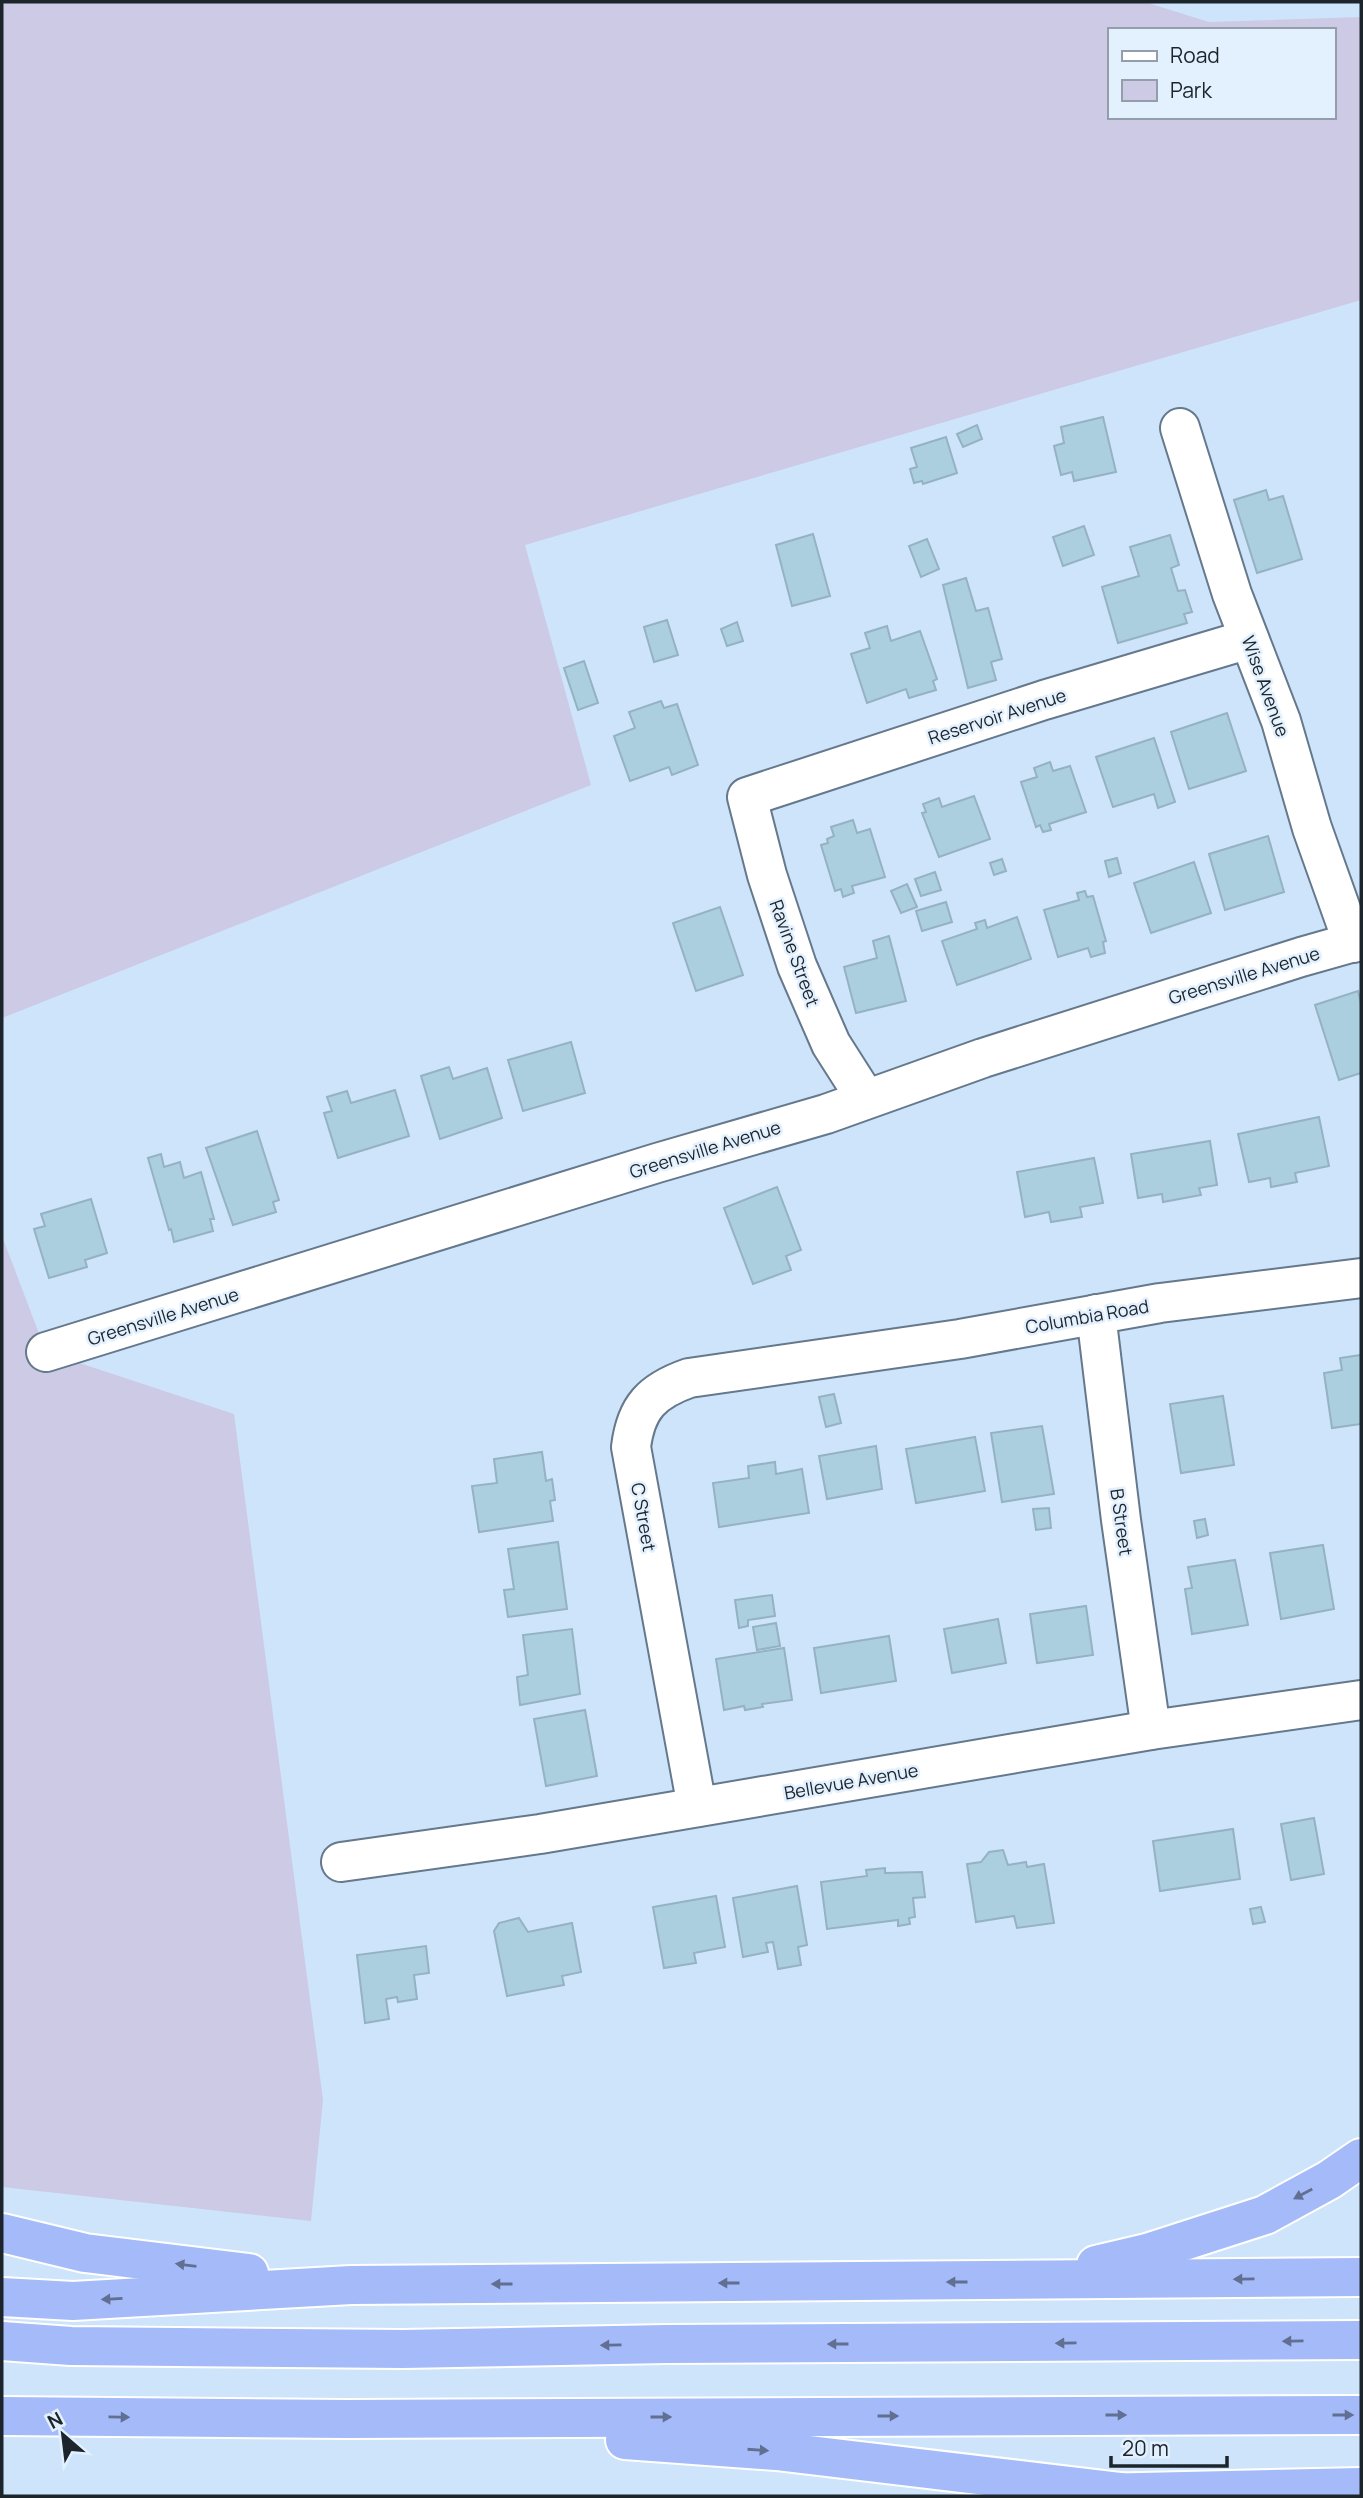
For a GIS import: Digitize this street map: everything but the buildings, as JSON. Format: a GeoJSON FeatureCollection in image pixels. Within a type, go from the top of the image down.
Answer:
{"type":"FeatureCollection","features":[{"type":"Feature","properties":{"kind":"highway"},"geometry":{"type":"LineString","coordinates":[[1025,2281],[1147,2253],[1265,2215],[1329,2180],[1361,2158]]}},
{"type":"Feature","properties":{"kind":"highway"},"geometry":{"type":"LineString","coordinates":[[2,2233],[85,2253],[351,2285]]}},
{"type":"Feature","properties":{"kind":"highway"},"geometry":{"type":"LineString","coordinates":[[2,2297],[73,2301],[351,2285],[1361,2277]]}},
{"type":"Feature","properties":{"kind":"highway"},"geometry":{"type":"LineString","coordinates":[[2,2341],[71,2346],[403,2349],[667,2344],[1361,2340]]}},
{"type":"Feature","properties":{"kind":"highway"},"geometry":{"type":"LineString","coordinates":[[2,2416],[348,2419],[1361,2415]]}},
{"type":"Feature","properties":{"kind":"highway"},"geometry":{"type":"LineString","coordinates":[[348,2419],[776,2451],[1121,2492]]}},
{"type":"Feature","properties":{"kind":"highway"},"geometry":{"type":"LineString","coordinates":[[959,2496],[1361,2487]]}},
{"type":"Feature","properties":{"kind":"street","name":"Wise Avenue"},"geometry":{"type":"LineString","coordinates":[[1180,428],[1232,594],[1281,721],[1312,828],[1357,942]]}},
{"type":"Feature","properties":{"kind":"street","name":"Reservoir Avenue"},"geometry":{"type":"LineString","coordinates":[[747,797],[1044,700],[1249,639]]}},
{"type":"Feature","properties":{"kind":"street","name":"Ravine Street"},"geometry":{"type":"LineString","coordinates":[[747,797],[767,875],[797,966],[831,1044],[866,1099]]}},
{"type":"Feature","properties":{"kind":"street","name":"Greensville Avenue"},"geometry":{"type":"LineString","coordinates":[[46,1352],[657,1163],[826,1114],[983,1058],[1301,957],[1357,942]]}},
{"type":"Feature","properties":{"kind":"street","name":"Columbia Road"},"geometry":{"type":"LineString","coordinates":[[814,1360],[960,1339],[1160,1303],[1361,1278]]}},
{"type":"Feature","properties":{"kind":"street","name":"B Street"},"geometry":{"type":"LineString","coordinates":[[1096,1314],[1121,1520],[1151,1730]]}},
{"type":"Feature","properties":{"kind":"street","name":"C Street"},"geometry":{"type":"LineString","coordinates":[[697,1807],[631,1447],[634,1427],[646,1404],[665,1387],[690,1378],[814,1360]]}},
{"type":"Feature","properties":{"kind":"street","name":"Bellevue Avenue"},"geometry":{"type":"LineString","coordinates":[[341,1862],[540,1834],[1151,1730],[1361,1700]]}},
{"type":"Feature","properties":{"kind":"green space"},"geometry":{"type":"Polygon","coordinates":[[[2,2],[1145,2],[1209,22],[1361,17],[1361,300],[525,545],[591,785],[2,1018],[2,2]]]}},
{"type":"Feature","properties":{"kind":"green space"},"geometry":{"type":"Polygon","coordinates":[[[2,1236],[46,1352],[234,1414],[323,2100],[311,2221],[2,2187],[2,1236]]]}}]}
